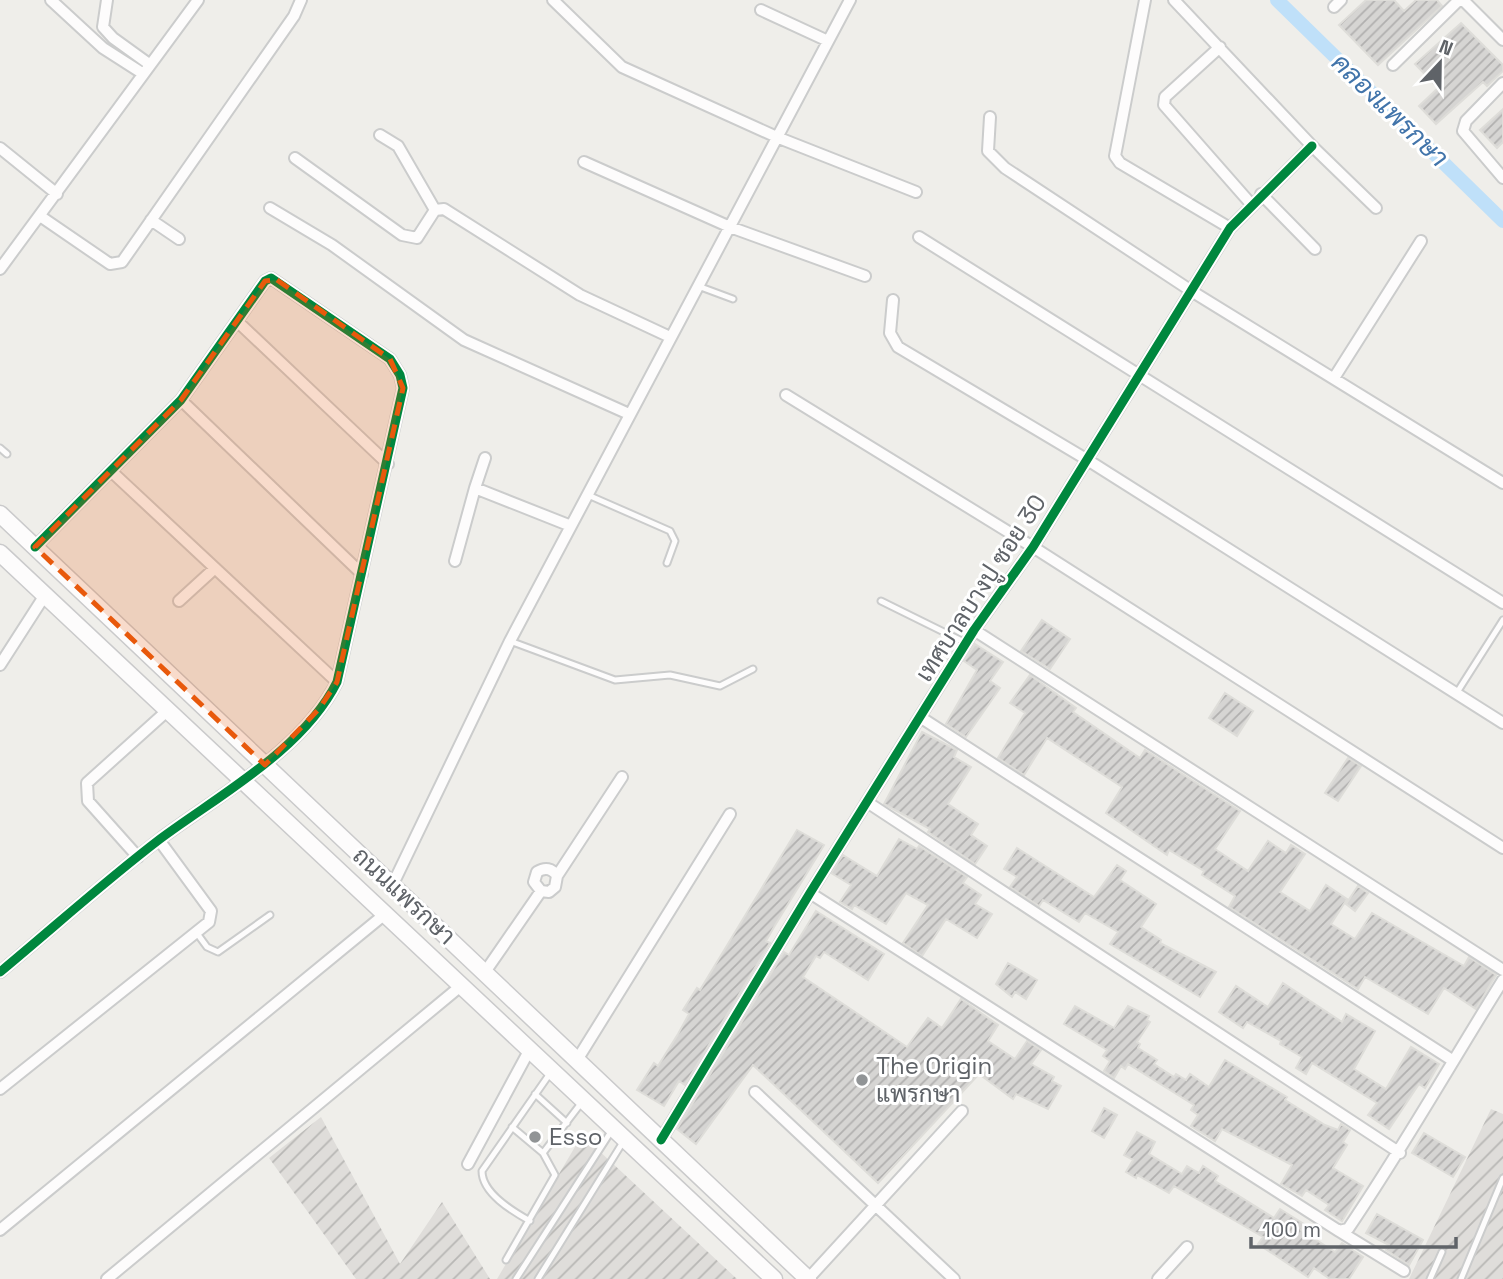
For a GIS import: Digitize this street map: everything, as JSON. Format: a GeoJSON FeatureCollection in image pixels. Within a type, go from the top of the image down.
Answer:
{"type":"FeatureCollection","features":[{"type":"Feature","properties":{"kind":"main road","name":"ถนนแพรกษา"},"geometry":{"type":"LineString","coordinates":[[0,514],[808,1279]]}},
{"type":"Feature","properties":{"kind":"main road","name":"ถนนแพรกษา"},"geometry":{"type":"LineString","coordinates":[[0,553],[553,1070],[770,1278]]}},
{"type":"Feature","properties":{"kind":"street"},"geometry":{"type":"LineString","coordinates":[[51,0],[103,48],[146,68]]}},
{"type":"Feature","properties":{"kind":"street"},"geometry":{"type":"LineString","coordinates":[[107,0],[103,27],[146,68]]}},
{"type":"Feature","properties":{"kind":"street"},"geometry":{"type":"LineString","coordinates":[[0,269],[198,0]]}},
{"type":"Feature","properties":{"kind":"street"},"geometry":{"type":"LineString","coordinates":[[40,216],[110,264],[117,265],[294,16],[301,0]]}},
{"type":"Feature","properties":{"kind":"street"},"geometry":{"type":"LineString","coordinates":[[553,0],[622,67],[779,138],[916,192]]}},
{"type":"Feature","properties":{"kind":"street"},"geometry":{"type":"LineString","coordinates":[[392,886],[510,641],[850,0]]}},
{"type":"Feature","properties":{"kind":"street"},"geometry":{"type":"LineString","coordinates":[[1145,0],[1115,156],[1120,163],[1230,228]]}},
{"type":"Feature","properties":{"kind":"street"},"geometry":{"type":"LineString","coordinates":[[1174,0],[1311,146],[1376,208]]}},
{"type":"Feature","properties":{"kind":"street"},"geometry":{"type":"LineString","coordinates":[[1393,65],[1461,0],[1503,40]]}},
{"type":"Feature","properties":{"kind":"street"},"geometry":{"type":"LineString","coordinates":[[761,10],[828,41]]}},
{"type":"Feature","properties":{"kind":"street"},"geometry":{"type":"LineString","coordinates":[[1220,47],[1165,97],[1164,105],[1251,204]]}},
{"type":"Feature","properties":{"kind":"street"},"geometry":{"type":"LineString","coordinates":[[1503,83],[1466,121],[1462,131],[1503,178]]}},
{"type":"Feature","properties":{"kind":"street"},"geometry":{"type":"LineString","coordinates":[[990,117],[988,151],[1005,168],[1193,292],[1503,483]]}},
{"type":"Feature","properties":{"kind":"street"},"geometry":{"type":"LineString","coordinates":[[380,135],[398,146],[435,210]]}},
{"type":"Feature","properties":{"kind":"street","name":"เทศบาลบางปู ซอย 30"},"geometry":{"type":"LineString","coordinates":[[661,1140],[810,893],[966,643],[1033,547],[1139,373],[1193,292],[1230,228],[1311,146]]}},
{"type":"Feature","properties":{"kind":"street"},"geometry":{"type":"LineString","coordinates":[[0,148],[57,194]]}},
{"type":"Feature","properties":{"kind":"street"},"geometry":{"type":"LineString","coordinates":[[295,158],[410,239],[417,238],[435,210]]}},
{"type":"Feature","properties":{"kind":"street"},"geometry":{"type":"LineString","coordinates":[[584,162],[730,227],[865,276]]}},
{"type":"Feature","properties":{"kind":"street"},"geometry":{"type":"LineString","coordinates":[[1261,194],[1315,249]]}},
{"type":"Feature","properties":{"kind":"street"},"geometry":{"type":"LineString","coordinates":[[270,208],[332,245],[464,340],[629,414]]}},
{"type":"Feature","properties":{"kind":"street"},"geometry":{"type":"LineString","coordinates":[[435,210],[444,209],[580,295],[670,337]]}},
{"type":"Feature","properties":{"kind":"street"},"geometry":{"type":"LineString","coordinates":[[151,220],[179,239]]}},
{"type":"Feature","properties":{"kind":"street"},"geometry":{"type":"LineString","coordinates":[[919,237],[1503,603]]}},
{"type":"Feature","properties":{"kind":"street"},"geometry":{"type":"LineString","coordinates":[[1334,378],[1422,241]]}},
{"type":"Feature","properties":{"kind":"street"},"geometry":{"type":"LineString","coordinates":[[0,972],[159,840],[265,765],[319,709],[337,682],[388,464],[403,388],[400,375],[390,359],[277,279],[265,281],[181,400],[35,547]]}},
{"type":"Feature","properties":{"kind":"street"},"geometry":{"type":"LineString","coordinates":[[893,300],[890,333],[891,340],[898,347],[1086,460],[1503,723]]}},
{"type":"Feature","properties":{"kind":"street"},"geometry":{"type":"LineString","coordinates":[[238,322],[388,464]]}},
{"type":"Feature","properties":{"kind":"street"},"geometry":{"type":"LineString","coordinates":[[786,395],[1033,547],[1503,848]]}},
{"type":"Feature","properties":{"kind":"street"},"geometry":{"type":"LineString","coordinates":[[181,400],[362,573]]}},
{"type":"Feature","properties":{"kind":"street"},"geometry":{"type":"LineString","coordinates":[[455,561],[485,458]]}},
{"type":"Feature","properties":{"kind":"street"},"geometry":{"type":"LineString","coordinates":[[112,472],[337,682]]}},
{"type":"Feature","properties":{"kind":"street"},"geometry":{"type":"LineString","coordinates":[[475,488],[571,526]]}},
{"type":"Feature","properties":{"kind":"street"},"geometry":{"type":"LineString","coordinates":[[179,601],[214,569]]}},
{"type":"Feature","properties":{"kind":"street"},"geometry":{"type":"LineString","coordinates":[[0,665],[45,595]]}},
{"type":"Feature","properties":{"kind":"street"},"geometry":{"type":"LineString","coordinates":[[975,630],[1503,970]]}},
{"type":"Feature","properties":{"kind":"street"},"geometry":{"type":"LineString","coordinates":[[138,857],[88,801],[88,783],[167,711]]}},
{"type":"Feature","properties":{"kind":"street"},"geometry":{"type":"LineString","coordinates":[[920,718],[1452,1060]]}},
{"type":"Feature","properties":{"kind":"street"},"geometry":{"type":"LineString","coordinates":[[541,891],[553,890],[557,884],[557,876],[622,776]]}},
{"type":"Feature","properties":{"kind":"street"},"geometry":{"type":"LineString","coordinates":[[867,802],[1400,1153]]}},
{"type":"Feature","properties":{"kind":"street"},"geometry":{"type":"LineString","coordinates":[[577,1060],[730,814]]}},
{"type":"Feature","properties":{"kind":"street"},"geometry":{"type":"LineString","coordinates":[[0,1089],[209,922],[211,911],[159,840]]}},
{"type":"Feature","properties":{"kind":"street"},"geometry":{"type":"LineString","coordinates":[[541,891],[534,882],[537,872],[548,869],[557,876]]}},
{"type":"Feature","properties":{"kind":"street"},"geometry":{"type":"LineString","coordinates":[[485,972],[541,891]]}},
{"type":"Feature","properties":{"kind":"street"},"geometry":{"type":"LineString","coordinates":[[810,893],[1404,1271]]}},
{"type":"Feature","properties":{"kind":"street"},"geometry":{"type":"LineString","coordinates":[[0,1230],[385,915]]}},
{"type":"Feature","properties":{"kind":"street"},"geometry":{"type":"LineString","coordinates":[[1339,1231],[1348,1229],[1400,1153],[1452,1060],[1503,980]]}},
{"type":"Feature","properties":{"kind":"street"},"geometry":{"type":"LineString","coordinates":[[107,1279],[462,985]]}},
{"type":"Feature","properties":{"kind":"street"},"geometry":{"type":"LineString","coordinates":[[468,1164],[530,1049]]}},
{"type":"Feature","properties":{"kind":"street"},"geometry":{"type":"LineString","coordinates":[[754,1092],[876,1203],[954,1279]]}},
{"type":"Feature","properties":{"kind":"street"},"geometry":{"type":"LineString","coordinates":[[808,1279],[962,1111]]}},
{"type":"Feature","properties":{"kind":"street"},"geometry":{"type":"LineString","coordinates":[[1158,1279],[1187,1247]]}},
{"type":"Feature","properties":{"kind":"lane"},"geometry":{"type":"LineString","coordinates":[[698,286],[733,299]]}},
{"type":"Feature","properties":{"kind":"lane"},"geometry":{"type":"LineString","coordinates":[[0,448],[7,454]]}},
{"type":"Feature","properties":{"kind":"lane"},"geometry":{"type":"LineString","coordinates":[[588,495],[670,531],[675,541],[667,563]]}},
{"type":"Feature","properties":{"kind":"lane"},"geometry":{"type":"LineString","coordinates":[[881,601],[966,643]]}},
{"type":"Feature","properties":{"kind":"lane"},"geometry":{"type":"LineString","coordinates":[[1456,694],[1503,620]]}},
{"type":"Feature","properties":{"kind":"lane"},"geometry":{"type":"LineString","coordinates":[[510,641],[615,680],[670,675],[720,686],[752,670]]}},
{"type":"Feature","properties":{"kind":"lane"},"geometry":{"type":"LineString","coordinates":[[196,932],[207,947],[218,952],[270,915]]}},
{"type":"Feature","properties":{"kind":"lane"},"geometry":{"type":"LineString","coordinates":[[530,1221],[502,1202],[481,1176],[553,1070]]}},
{"type":"Feature","properties":{"kind":"lane"},"geometry":{"type":"LineString","coordinates":[[535,1094],[567,1123]]}},
{"type":"Feature","properties":{"kind":"lane"},"geometry":{"type":"LineString","coordinates":[[543,1153],[583,1100]]}},
{"type":"Feature","properties":{"kind":"lane"},"geometry":{"type":"LineString","coordinates":[[506,1260],[555,1175],[543,1153],[512,1127]]}},
{"type":"Feature","properties":{"kind":"lane"},"geometry":{"type":"LineString","coordinates":[[516,1279],[619,1133]]}},
{"type":"Feature","properties":{"kind":"lane"},"geometry":{"type":"LineString","coordinates":[[538,1279],[619,1133]]}},
{"type":"Feature","properties":{"kind":"lane"},"geometry":{"type":"LineString","coordinates":[[1461,1279],[1503,1178]]}},
{"type":"Feature","properties":{"kind":"lane"},"geometry":{"type":"LineString","coordinates":[[1430,1279],[1442,1252]]}},
{"type":"Feature","properties":{"kind":"highlighted area"},"geometry":{"type":"Polygon","coordinates":[[[277,280],[390,359],[403,388],[337,682],[319,709],[265,765],[35,547],[181,400],[265,281],[277,280]]]}},
{"type":"Feature","properties":{"kind":"shaded area"},"geometry":{"type":"Polygon","coordinates":[[[1491,1109],[1503,1114],[1503,1279],[1409,1279],[1491,1109]]]}},
{"type":"Feature","properties":{"kind":"shaded area"},"geometry":{"type":"Polygon","coordinates":[[[321,1117],[400,1264],[442,1202],[490,1279],[356,1279],[269,1158],[321,1117]]]}},
{"type":"Feature","properties":{"kind":"shaded area"},"geometry":{"type":"Polygon","coordinates":[[[582,1135],[737,1279],[497,1279],[582,1135]]]}},
{"type":"Feature","properties":{"kind":"building"},"geometry":{"type":"Polygon","coordinates":[[[1366,0],[1394,0],[1404,11],[1416,0],[1437,0],[1442,6],[1378,65],[1339,25],[1366,0]]]}},
{"type":"Feature","properties":{"kind":"building"},"geometry":{"type":"Polygon","coordinates":[[[1461,23],[1503,65],[1503,71],[1487,86],[1483,82],[1436,124],[1419,106],[1438,88],[1415,64],[1461,23]]]}},
{"type":"Feature","properties":{"kind":"building"},"geometry":{"type":"Polygon","coordinates":[[[1503,109],[1503,142],[1497,148],[1480,130],[1503,109]]]}},
{"type":"Feature","properties":{"kind":"building"},"geometry":{"type":"Polygon","coordinates":[[[1042,620],[1070,639],[1050,669],[1021,651],[1042,620]]]}},
{"type":"Feature","properties":{"kind":"building"},"geometry":{"type":"Polygon","coordinates":[[[975,644],[1003,662],[990,681],[1000,688],[966,737],[946,724],[977,670],[964,661],[975,644]]]}},
{"type":"Feature","properties":{"kind":"building"},"geometry":{"type":"Polygon","coordinates":[[[1030,675],[1076,708],[1073,712],[1140,758],[1145,750],[1240,811],[1215,849],[1248,871],[1268,841],[1286,853],[1291,845],[1305,854],[1280,892],[1310,911],[1326,885],[1347,899],[1331,924],[1355,939],[1372,913],[1464,966],[1469,957],[1496,975],[1476,1009],[1444,988],[1428,1014],[1365,977],[1358,989],[1229,907],[1235,896],[1202,875],[1204,871],[1169,850],[1167,855],[1106,813],[1122,787],[1047,738],[1024,775],[998,758],[1025,713],[1010,703],[1030,675]]]}},
{"type":"Feature","properties":{"kind":"building"},"geometry":{"type":"Polygon","coordinates":[[[1225,693],[1253,711],[1237,736],[1209,718],[1225,693]]]}},
{"type":"Feature","properties":{"kind":"building"},"geometry":{"type":"Polygon","coordinates":[[[922,732],[957,750],[954,757],[971,767],[948,804],[978,824],[971,835],[987,846],[975,864],[928,832],[930,829],[884,804],[922,732]]]}},
{"type":"Feature","properties":{"kind":"building"},"geometry":{"type":"Polygon","coordinates":[[[1348,758],[1361,766],[1338,801],[1325,793],[1348,758]]]}},
{"type":"Feature","properties":{"kind":"building"},"geometry":{"type":"Polygon","coordinates":[[[797,830],[824,845],[766,941],[770,943],[685,1085],[679,1081],[664,1106],[637,1090],[654,1063],[658,1066],[678,1034],[689,1014],[683,1010],[697,988],[700,990],[797,830]]]}},
{"type":"Feature","properties":{"kind":"building"},"geometry":{"type":"Polygon","coordinates":[[[899,839],[917,849],[919,846],[967,877],[963,883],[981,895],[975,904],[992,914],[977,938],[946,919],[922,956],[903,943],[928,905],[906,893],[886,924],[854,905],[852,909],[840,902],[851,885],[831,873],[843,855],[877,876],[899,839]]]}},
{"type":"Feature","properties":{"kind":"building"},"geometry":{"type":"Polygon","coordinates":[[[1017,848],[1094,897],[1117,865],[1126,871],[1120,880],[1156,904],[1141,927],[1161,940],[1160,943],[1216,972],[1200,997],[1110,944],[1118,932],[1085,913],[1079,922],[1043,900],[1039,906],[1010,887],[1017,877],[1004,869],[1017,848]]]}},
{"type":"Feature","properties":{"kind":"building"},"geometry":{"type":"Polygon","coordinates":[[[1358,886],[1368,893],[1355,911],[1346,904],[1358,886]]]}},
{"type":"Feature","properties":{"kind":"building"},"geometry":{"type":"Polygon","coordinates":[[[816,911],[884,954],[868,980],[824,952],[820,958],[816,956],[803,977],[907,1047],[928,1018],[942,1028],[961,999],[998,1025],[988,1041],[1015,1059],[1027,1041],[1041,1050],[1031,1064],[1054,1077],[1052,1081],[1061,1086],[1048,1109],[1016,1094],[1013,1099],[979,1074],[878,1183],[753,1065],[696,1144],[677,1129],[784,952],[789,955],[816,911]]]}},
{"type":"Feature","properties":{"kind":"building"},"geometry":{"type":"Polygon","coordinates":[[[1008,963],[1037,980],[1026,999],[1015,992],[1012,997],[996,984],[1008,963]]]}},
{"type":"Feature","properties":{"kind":"building"},"geometry":{"type":"Polygon","coordinates":[[[1283,983],[1342,1022],[1346,1014],[1375,1031],[1354,1069],[1386,1089],[1411,1047],[1439,1064],[1425,1088],[1419,1084],[1389,1129],[1368,1115],[1377,1103],[1312,1063],[1306,1074],[1296,1068],[1302,1057],[1280,1044],[1281,1041],[1247,1022],[1243,1028],[1219,1012],[1236,986],[1268,1007],[1283,983]]]}},
{"type":"Feature","properties":{"kind":"building"},"geometry":{"type":"Polygon","coordinates":[[[1075,1006],[1114,1028],[1128,1006],[1149,1016],[1147,1020],[1150,1022],[1137,1042],[1140,1044],[1138,1048],[1157,1060],[1154,1064],[1174,1077],[1176,1074],[1186,1080],[1190,1074],[1209,1087],[1225,1060],[1287,1097],[1285,1100],[1325,1125],[1338,1130],[1341,1124],[1350,1130],[1343,1142],[1347,1145],[1333,1168],[1363,1186],[1342,1221],[1325,1210],[1329,1205],[1306,1190],[1302,1196],[1281,1184],[1292,1165],[1222,1129],[1215,1141],[1191,1126],[1198,1115],[1191,1110],[1194,1105],[1128,1064],[1125,1069],[1121,1066],[1114,1078],[1104,1071],[1110,1061],[1103,1056],[1107,1050],[1064,1024],[1075,1006]]]}},
{"type":"Feature","properties":{"kind":"building"},"geometry":{"type":"Polygon","coordinates":[[[1104,1108],[1117,1115],[1104,1138],[1092,1131],[1104,1108]]]}},
{"type":"Feature","properties":{"kind":"building"},"geometry":{"type":"Polygon","coordinates":[[[1137,1132],[1155,1142],[1149,1154],[1182,1174],[1187,1166],[1199,1173],[1203,1166],[1218,1176],[1215,1181],[1274,1218],[1280,1209],[1304,1224],[1301,1230],[1335,1252],[1342,1243],[1363,1257],[1349,1279],[1330,1279],[1314,1268],[1308,1277],[1258,1244],[1263,1237],[1232,1219],[1174,1186],[1169,1193],[1137,1175],[1136,1178],[1126,1172],[1133,1160],[1124,1155],[1137,1132]]]}},
{"type":"Feature","properties":{"kind":"building"},"geometry":{"type":"Polygon","coordinates":[[[1424,1133],[1465,1157],[1453,1177],[1412,1153],[1424,1133]]]}},
{"type":"Feature","properties":{"kind":"building"},"geometry":{"type":"Polygon","coordinates":[[[1377,1214],[1423,1240],[1409,1265],[1386,1250],[1389,1245],[1366,1233],[1377,1214]]]}},
{"type":"Feature","properties":{"kind":"waterway","name":"คลองแพรกษา"},"geometry":{"type":"LineString","coordinates":[[1277,0],[1503,221]]}},
{"type":"Feature","properties":{"kind":"cycle path"},"geometry":{"type":"LineString","coordinates":[[661,1140],[810,893],[974,630],[1033,547],[1230,228],[1312,146]]}},
{"type":"Feature","properties":{"kind":"cycle path"},"geometry":{"type":"LineString","coordinates":[[0,972],[160,839],[258,770],[282,750],[322,706],[337,682],[403,388],[400,375],[390,359],[271,278],[265,281],[181,400],[35,547]]}},
{"type":"Feature","properties":{"kind":"place","name":"The Origin แพรกษา"},"geometry":{"type":"Point","coordinates":[862,1080]}},
{"type":"Feature","properties":{"kind":"place","name":"Esso"},"geometry":{"type":"Point","coordinates":[535,1137]}}]}
